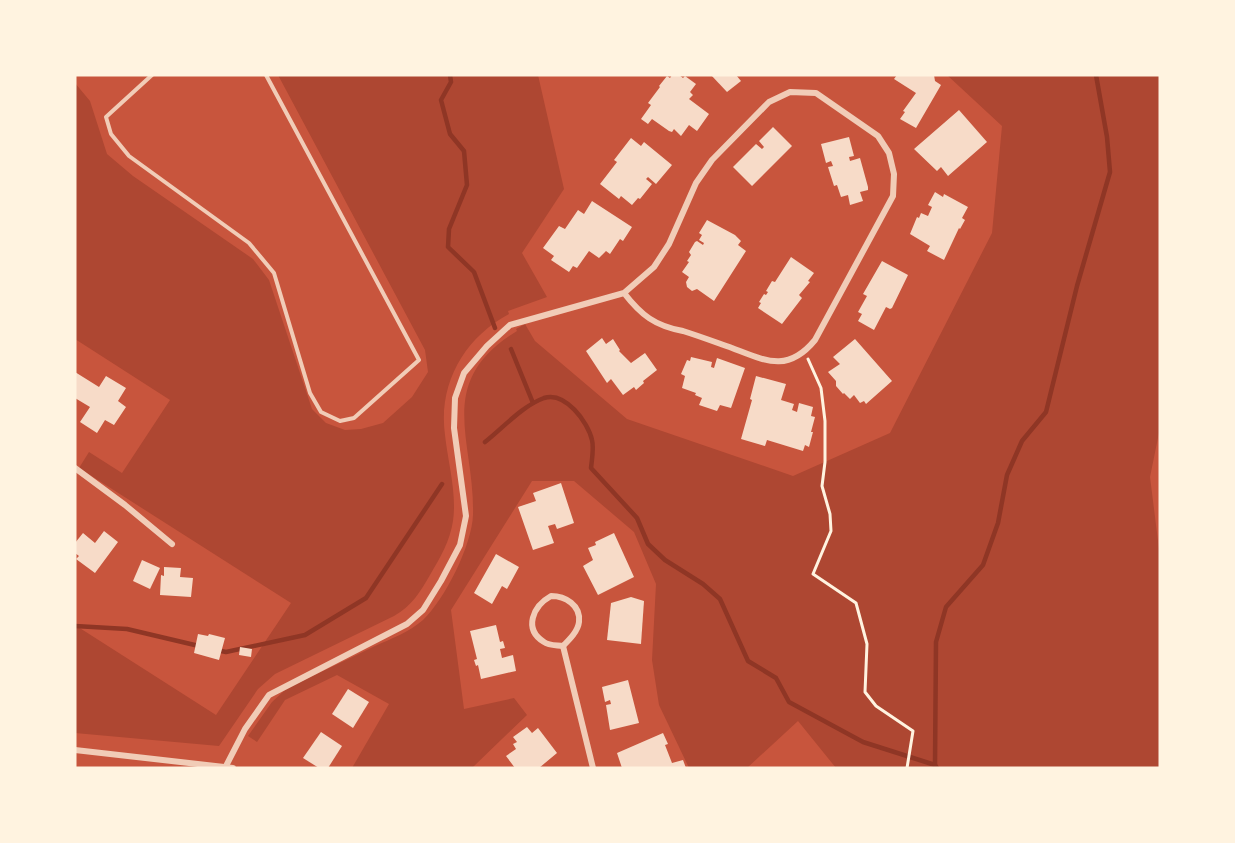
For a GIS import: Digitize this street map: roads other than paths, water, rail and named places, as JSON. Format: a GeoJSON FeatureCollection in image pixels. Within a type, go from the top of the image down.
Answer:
{"type":"FeatureCollection","features":[{"type":"Feature","properties":{"kind":"street"},"geometry":{"type":"LineString","coordinates":[[226,766],[245,729],[269,695],[407,624],[423,610],[460,545],[466,516],[454,428],[454,398],[464,373],[487,346],[510,325],[624,293],[654,267],[669,244],[696,183],[712,160],[769,102],[790,92],[816,93],[878,136],[889,153],[894,174],[893,196],[815,340],[805,352],[784,361],[762,360],[715,341],[655,323],[635,308],[624,293]]}},
{"type":"Feature","properties":{"kind":"street"},"geometry":{"type":"LineString","coordinates":[[75,468],[103,487],[172,544]]}},
{"type":"Feature","properties":{"kind":"street"},"geometry":{"type":"LineString","coordinates":[[551,596],[568,599],[576,609],[579,621],[574,634],[563,645],[546,644],[535,634],[531,623],[534,611],[540,602],[551,596]]}},
{"type":"Feature","properties":{"kind":"street"},"geometry":{"type":"LineString","coordinates":[[563,645],[593,768]]}},
{"type":"Feature","properties":{"kind":"street"},"geometry":{"type":"LineString","coordinates":[[75,750],[233,768]]}},
{"type":"Feature","properties":{"kind":"lane"},"geometry":{"type":"LineString","coordinates":[[152,75],[106,117],[111,134],[129,156],[249,243],[274,273],[310,393],[321,412],[340,422],[354,418],[419,360],[266,75]]}},
{"type":"Feature","properties":{"kind":"waterway"},"geometry":{"type":"LineString","coordinates":[[450,75],[451,82],[441,100],[450,134],[464,151],[467,185],[449,229],[448,247],[474,272],[495,328]]}},
{"type":"Feature","properties":{"kind":"waterway"},"geometry":{"type":"LineString","coordinates":[[935,765],[936,642],[946,607],[983,565],[998,523],[1007,475],[1022,441],[1046,412],[1077,286],[1110,172],[1107,137],[1096,75]]}},
{"type":"Feature","properties":{"kind":"waterway"},"geometry":{"type":"LineString","coordinates":[[511,349],[533,403]]}},
{"type":"Feature","properties":{"kind":"waterway"},"geometry":{"type":"LineString","coordinates":[[485,442],[520,412],[544,398],[552,397],[567,403],[581,417],[590,433],[593,446],[591,468],[637,518],[648,544],[665,560],[703,584],[720,599],[748,661],[776,678],[789,702],[863,742],[935,765],[937,768]]}},
{"type":"Feature","properties":{"kind":"waterway"},"geometry":{"type":"LineString","coordinates":[[216,650],[226,652],[305,635],[366,598],[442,484]]}},
{"type":"Feature","properties":{"kind":"waterway"},"geometry":{"type":"LineString","coordinates":[[75,626],[127,629],[199,646]]}}]}
